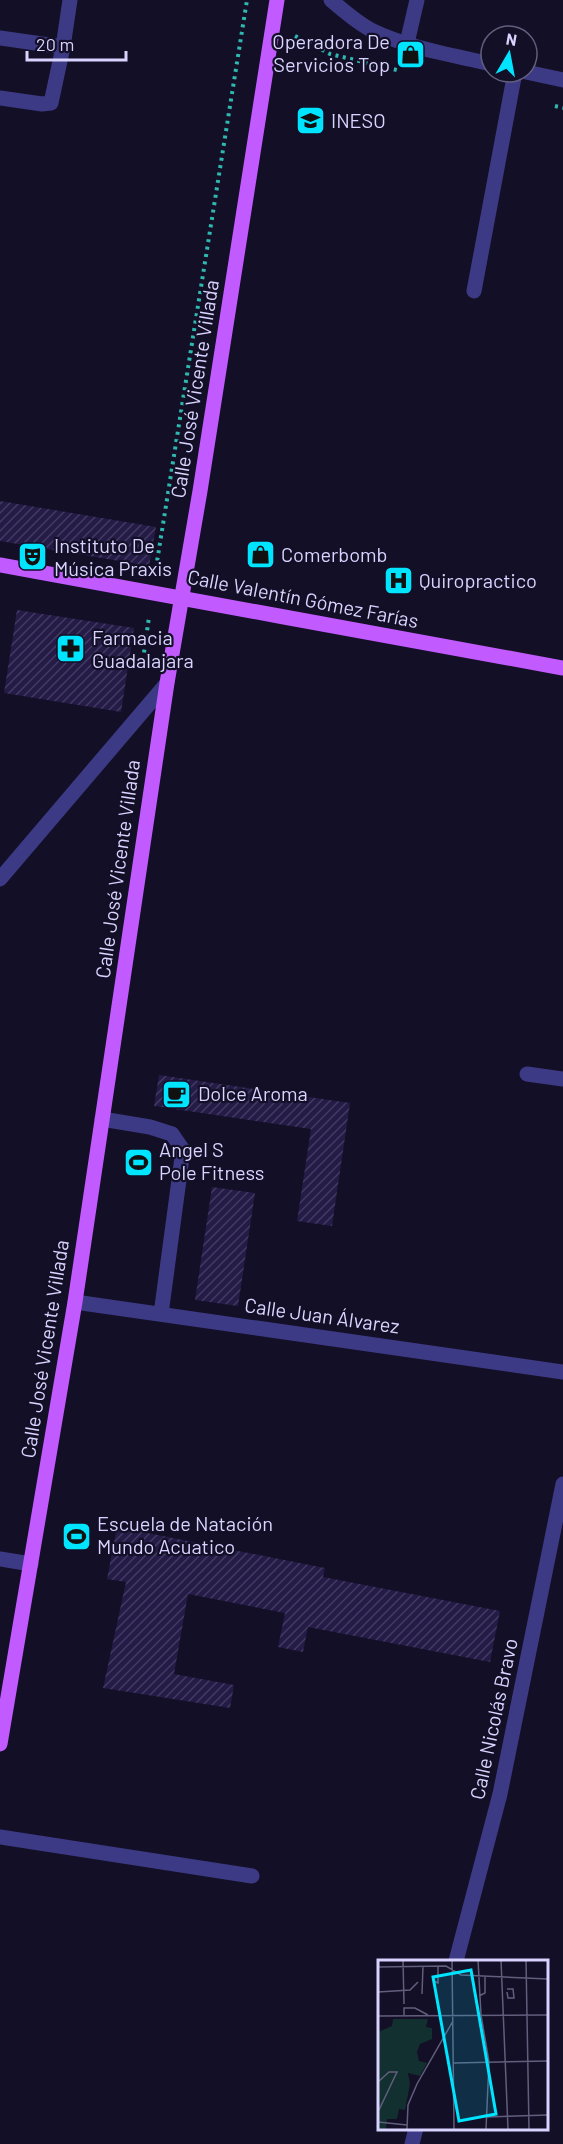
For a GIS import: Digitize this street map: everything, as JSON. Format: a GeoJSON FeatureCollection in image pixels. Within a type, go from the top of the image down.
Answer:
{"type":"FeatureCollection","features":[{"type":"Feature","properties":{"kind":"main road","name":"Calle José Vicente Villada"},"geometry":{"type":"LineString","coordinates":[[0,1744],[75,1302],[167,683],[200,491],[277,0]]}},
{"type":"Feature","properties":{"kind":"main road","name":"Calle Valentín Gómez Farías"},"geometry":{"type":"LineString","coordinates":[[0,565],[563,668]]}},
{"type":"Feature","properties":{"kind":"street"},"geometry":{"type":"LineString","coordinates":[[0,98],[42,104],[51,103],[70,0]]}},
{"type":"Feature","properties":{"kind":"street"},"geometry":{"type":"LineString","coordinates":[[331,0],[372,31],[407,43],[479,61]]}},
{"type":"Feature","properties":{"kind":"street"},"geometry":{"type":"LineString","coordinates":[[407,43],[417,0]]}},
{"type":"Feature","properties":{"kind":"street"},"geometry":{"type":"LineString","coordinates":[[0,38],[63,47]]}},
{"type":"Feature","properties":{"kind":"street"},"geometry":{"type":"LineString","coordinates":[[539,75],[563,80]]}},
{"type":"Feature","properties":{"kind":"street"},"geometry":{"type":"LineString","coordinates":[[474,291],[513,84]]}},
{"type":"Feature","properties":{"kind":"street"},"geometry":{"type":"LineString","coordinates":[[0,879],[167,683]]}},
{"type":"Feature","properties":{"kind":"street"},"geometry":{"type":"LineString","coordinates":[[526,1074],[563,1079]]}},
{"type":"Feature","properties":{"kind":"street"},"geometry":{"type":"LineString","coordinates":[[102,1119],[150,1127],[172,1134],[183,1150],[161,1314]]}},
{"type":"Feature","properties":{"kind":"street","name":"Calle Juan Álvarez"},"geometry":{"type":"LineString","coordinates":[[75,1302],[563,1371]]}},
{"type":"Feature","properties":{"kind":"street","name":"Calle Nicolás Bravo"},"geometry":{"type":"LineString","coordinates":[[456,1960],[501,1794],[563,1484]]}},
{"type":"Feature","properties":{"kind":"street"},"geometry":{"type":"LineString","coordinates":[[0,1559],[31,1564]]}},
{"type":"Feature","properties":{"kind":"street"},"geometry":{"type":"LineString","coordinates":[[0,1837],[252,1876]]}},
{"type":"Feature","properties":{"kind":"street"},"geometry":{"type":"LineString","coordinates":[[412,2144],[416,2129]]}},
{"type":"Feature","properties":{"kind":"building"},"geometry":{"type":"Polygon","coordinates":[[[0,501],[156,527],[149,566],[0,541],[0,501]]]}},
{"type":"Feature","properties":{"kind":"building","name":"Farmacia Guadalajara"},"geometry":{"type":"Polygon","coordinates":[[[17,610],[134,628],[121,712],[4,693],[17,610]]]}},
{"type":"Feature","properties":{"kind":"building"},"geometry":{"type":"Polygon","coordinates":[[[159,1075],[350,1103],[332,1226],[297,1221],[311,1129],[154,1106],[159,1075]]]}},
{"type":"Feature","properties":{"kind":"building"},"geometry":{"type":"Polygon","coordinates":[[[212,1187],[255,1193],[238,1306],[195,1300],[212,1187]]]}},
{"type":"Feature","properties":{"kind":"building"},"geometry":{"type":"Polygon","coordinates":[[[117,1527],[325,1568],[323,1577],[500,1611],[490,1662],[308,1627],[303,1652],[278,1647],[285,1613],[188,1594],[174,1674],[234,1685],[230,1708],[103,1688],[126,1582],[107,1579],[117,1527]]]}},
{"type":"Feature","properties":{"kind":"place","name":"Operadora De Servicios Top"},"geometry":{"type":"Point","coordinates":[411,54]}},
{"type":"Feature","properties":{"kind":"place","name":"INESO"},"geometry":{"type":"Point","coordinates":[310,121]}},
{"type":"Feature","properties":{"kind":"place","name":"Comerbomb"},"geometry":{"type":"Point","coordinates":[260,555]}},
{"type":"Feature","properties":{"kind":"place","name":"Instituto De Música Praxis"},"geometry":{"type":"Point","coordinates":[33,557]}},
{"type":"Feature","properties":{"kind":"place","name":"Quiropractico"},"geometry":{"type":"Point","coordinates":[398,581]}},
{"type":"Feature","properties":{"kind":"place","name":"Farmacia Guadalajara"},"geometry":{"type":"Point","coordinates":[71,649]}},
{"type":"Feature","properties":{"kind":"place","name":"Dolce Aroma"},"geometry":{"type":"Point","coordinates":[177,1094]}},
{"type":"Feature","properties":{"kind":"place","name":"Angel S Pole Fitness"},"geometry":{"type":"Point","coordinates":[138,1162]}},
{"type":"Feature","properties":{"kind":"place","name":"Escuela de Natación Mundo Acuatico"},"geometry":{"type":"Point","coordinates":[76,1536]}}]}
